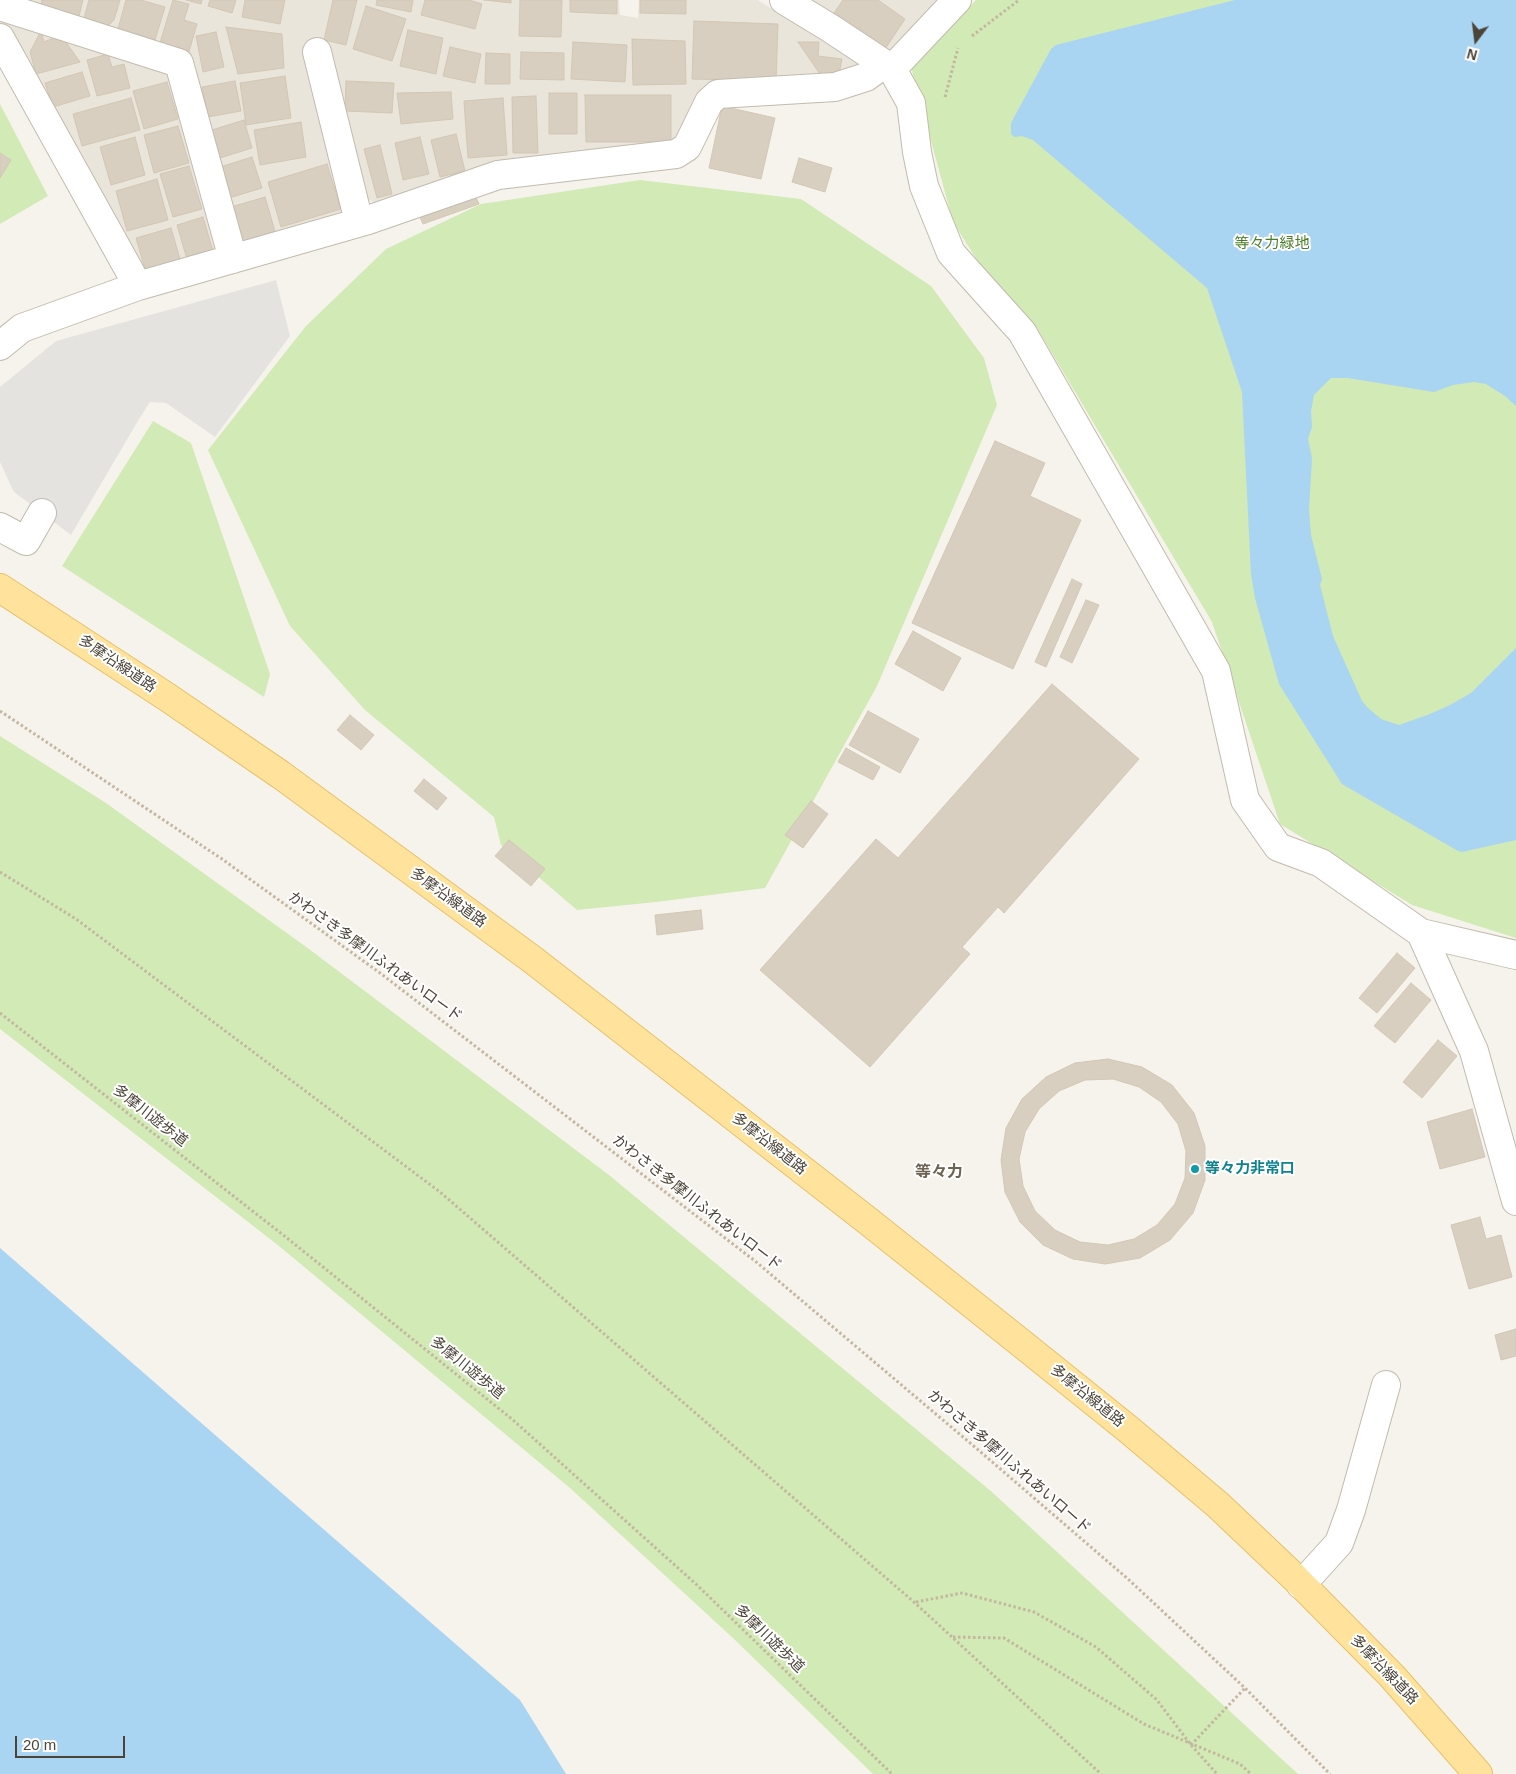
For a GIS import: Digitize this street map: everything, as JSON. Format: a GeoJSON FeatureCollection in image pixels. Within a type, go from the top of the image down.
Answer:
{"type":"FeatureCollection","features":[{"type":"Feature","properties":{"kind":"main road","name":"多摩沿線道路"},"geometry":{"type":"LineString","coordinates":[[0,588],[167,697],[281,775],[541,966],[868,1221],[1128,1429],[1218,1505],[1301,1585],[1392,1676],[1478,1774]]}},
{"type":"Feature","properties":{"kind":"street"},"geometry":{"type":"LineString","coordinates":[[784,0],[888,67],[911,103],[917,152],[924,186],[951,253],[1022,332],[1216,671],[1245,800],[1278,847],[1321,863],[1422,932],[1516,955]]}},
{"type":"Feature","properties":{"kind":"street"},"geometry":{"type":"LineString","coordinates":[[0,346],[22,328],[138,286],[359,222],[498,175],[676,154],[686,147],[709,102],[718,94],[835,87],[866,76],[888,67],[957,0]]}},
{"type":"Feature","properties":{"kind":"street"},"geometry":{"type":"LineString","coordinates":[[0,6],[179,63],[233,259]]}},
{"type":"Feature","properties":{"kind":"street"},"geometry":{"type":"LineString","coordinates":[[0,38],[138,286]]}},
{"type":"Feature","properties":{"kind":"street"},"geometry":{"type":"LineString","coordinates":[[317,52],[359,222]]}},
{"type":"Feature","properties":{"kind":"street"},"geometry":{"type":"LineString","coordinates":[[0,527],[26,541],[42,514]]}},
{"type":"Feature","properties":{"kind":"street"},"geometry":{"type":"LineString","coordinates":[[1422,932],[1474,1051],[1516,1201]]}},
{"type":"Feature","properties":{"kind":"street"},"geometry":{"type":"LineString","coordinates":[[1301,1585],[1339,1543],[1351,1510],[1386,1385]]}},
{"type":"Feature","properties":{"kind":"path"},"geometry":{"type":"LineString","coordinates":[[966,40],[1019,0]]}},
{"type":"Feature","properties":{"kind":"path"},"geometry":{"type":"LineString","coordinates":[[944,102],[959,45]]}},
{"type":"Feature","properties":{"kind":"path","name":"かわさき多摩川ふれあいロード"},"geometry":{"type":"LineString","coordinates":[[0,711],[222,859],[380,973],[755,1261],[976,1448],[1128,1580],[1245,1688],[1330,1774]]}},
{"type":"Feature","properties":{"kind":"path"},"geometry":{"type":"LineString","coordinates":[[0,872],[76,919],[440,1192],[915,1602],[1100,1774]]}},
{"type":"Feature","properties":{"kind":"path","name":"多摩川遊歩道"},"geometry":{"type":"LineString","coordinates":[[0,1013],[287,1238],[512,1420],[697,1585],[892,1774]]}},
{"type":"Feature","properties":{"kind":"path"},"geometry":{"type":"LineString","coordinates":[[915,1602],[962,1593],[1034,1612],[1096,1647],[1157,1700],[1191,1745],[1217,1774]]}},
{"type":"Feature","properties":{"kind":"path"},"geometry":{"type":"LineString","coordinates":[[953,1637],[1004,1638],[1144,1724],[1240,1764],[1251,1774]]}},
{"type":"Feature","properties":{"kind":"path"},"geometry":{"type":"LineString","coordinates":[[1191,1745],[1245,1688]]}},
{"type":"Feature","properties":{"kind":"shaded area"},"geometry":{"type":"Polygon","coordinates":[[[10,0],[619,0],[620,15],[638,18],[639,0],[758,0],[865,67],[827,81],[726,84],[682,142],[378,205],[366,198],[323,42],[302,49],[346,206],[337,217],[241,248],[187,56],[10,0]]]}},
{"type":"Feature","properties":{"kind":"shaded area"},"geometry":{"type":"Polygon","coordinates":[[[804,0],[938,0],[888,52],[804,0]]]}},
{"type":"Feature","properties":{"kind":"shaded area"},"geometry":{"type":"Polygon","coordinates":[[[0,18],[167,66],[219,257],[147,277],[0,24],[0,18]]]}},
{"type":"Feature","properties":{"kind":"shaded area"},"geometry":{"type":"Polygon","coordinates":[[[276,280],[290,336],[215,437],[166,403],[150,402],[71,535],[14,492],[0,462],[0,387],[56,341],[276,280]]]}},
{"type":"Feature","properties":{"kind":"green space","name":"等々力緑地"},"geometry":{"type":"Polygon","coordinates":[[[976,0],[1516,0],[1516,938],[1412,905],[1280,824],[1212,622],[1037,328],[982,268],[953,222],[911,67],[976,0]]]}},
{"type":"Feature","properties":{"kind":"green space"},"geometry":{"type":"Polygon","coordinates":[[[0,104],[48,196],[0,224],[0,104]]]}},
{"type":"Feature","properties":{"kind":"green space"},"geometry":{"type":"Polygon","coordinates":[[[640,180],[801,199],[931,286],[984,358],[997,405],[877,686],[765,888],[577,910],[501,845],[494,817],[365,710],[290,626],[208,450],[306,326],[386,249],[481,204],[640,180]]]}},
{"type":"Feature","properties":{"kind":"green space"},"geometry":{"type":"Polygon","coordinates":[[[153,421],[191,443],[270,674],[264,697],[62,566],[153,421]]]}},
{"type":"Feature","properties":{"kind":"green space"},"geometry":{"type":"Polygon","coordinates":[[[0,736],[106,803],[309,949],[609,1175],[992,1492],[1298,1774],[873,1774],[734,1639],[570,1488],[279,1246],[0,1029],[0,736]]]}},
{"type":"Feature","properties":{"kind":"water"},"geometry":{"type":"Polygon","coordinates":[[[1235,0],[1516,0],[1516,406],[1505,396],[1486,384],[1474,382],[1453,385],[1434,392],[1348,378],[1331,378],[1314,395],[1311,411],[1312,427],[1308,439],[1312,458],[1309,510],[1311,535],[1322,579],[1320,585],[1333,636],[1362,701],[1368,708],[1381,719],[1399,725],[1430,714],[1471,693],[1516,648],[1516,840],[1462,852],[1458,851],[1342,784],[1279,684],[1255,598],[1251,574],[1242,392],[1207,288],[1033,140],[1022,136],[1014,137],[1011,134],[1011,123],[1051,49],[1056,45],[1235,0]]]}},
{"type":"Feature","properties":{"kind":"water"},"geometry":{"type":"Polygon","coordinates":[[[0,1248],[520,1700],[566,1774],[0,1774],[0,1248]]]}},
{"type":"Feature","properties":{"kind":"building"},"geometry":{"type":"Polygon","coordinates":[[[42,0],[83,0],[78,20],[40,9],[42,0]]]}},
{"type":"Feature","properties":{"kind":"building"},"geometry":{"type":"Polygon","coordinates":[[[89,0],[120,0],[114,20],[106,28],[83,22],[89,0]]]}},
{"type":"Feature","properties":{"kind":"building"},"geometry":{"type":"Polygon","coordinates":[[[126,0],[141,0],[165,7],[155,40],[118,29],[126,0]]]}},
{"type":"Feature","properties":{"kind":"building"},"geometry":{"type":"Polygon","coordinates":[[[173,0],[189,4],[184,20],[197,24],[188,55],[159,46],[173,0]]]}},
{"type":"Feature","properties":{"kind":"building"},"geometry":{"type":"Polygon","coordinates":[[[186,0],[202,0],[201,4],[186,0]]]}},
{"type":"Feature","properties":{"kind":"building"},"geometry":{"type":"Polygon","coordinates":[[[210,0],[236,0],[232,13],[208,6],[210,0]]]}},
{"type":"Feature","properties":{"kind":"building"},"geometry":{"type":"Polygon","coordinates":[[[245,0],[285,0],[280,24],[242,17],[245,0]]]}},
{"type":"Feature","properties":{"kind":"building"},"geometry":{"type":"Polygon","coordinates":[[[333,0],[357,0],[346,45],[324,40],[333,0]]]}},
{"type":"Feature","properties":{"kind":"building"},"geometry":{"type":"Polygon","coordinates":[[[377,0],[413,0],[411,12],[376,5],[377,0]]]}},
{"type":"Feature","properties":{"kind":"building"},"geometry":{"type":"Polygon","coordinates":[[[425,0],[469,0],[482,4],[475,29],[421,15],[425,0]]]}},
{"type":"Feature","properties":{"kind":"building"},"geometry":{"type":"Polygon","coordinates":[[[484,0],[511,0],[511,3],[484,0]]]}},
{"type":"Feature","properties":{"kind":"building"},"geometry":{"type":"Polygon","coordinates":[[[520,0],[562,0],[561,37],[519,36],[520,0]]]}},
{"type":"Feature","properties":{"kind":"building"},"geometry":{"type":"Polygon","coordinates":[[[570,0],[617,0],[617,14],[570,12],[570,0]]]}},
{"type":"Feature","properties":{"kind":"building"},"geometry":{"type":"Polygon","coordinates":[[[640,0],[686,0],[686,14],[640,13],[640,0]]]}},
{"type":"Feature","properties":{"kind":"building"},"geometry":{"type":"Polygon","coordinates":[[[843,0],[878,0],[905,19],[885,49],[834,13],[843,0]]]}},
{"type":"Feature","properties":{"kind":"building"},"geometry":{"type":"Polygon","coordinates":[[[366,6],[406,19],[392,61],[353,49],[366,6]]]}},
{"type":"Feature","properties":{"kind":"building"},"geometry":{"type":"Polygon","coordinates":[[[694,21],[778,24],[776,81],[692,79],[694,21]]]}},
{"type":"Feature","properties":{"kind":"building"},"geometry":{"type":"Polygon","coordinates":[[[226,27],[282,34],[284,68],[238,74],[226,27]]]}},
{"type":"Feature","properties":{"kind":"building"},"geometry":{"type":"Polygon","coordinates":[[[408,30],[443,38],[436,74],[400,66],[408,30]]]}},
{"type":"Feature","properties":{"kind":"building"},"geometry":{"type":"Polygon","coordinates":[[[41,31],[44,42],[61,35],[80,62],[36,74],[30,52],[41,31]]]}},
{"type":"Feature","properties":{"kind":"building"},"geometry":{"type":"Polygon","coordinates":[[[216,32],[224,67],[203,72],[196,36],[216,32]]]}},
{"type":"Feature","properties":{"kind":"building"},"geometry":{"type":"Polygon","coordinates":[[[632,39],[685,41],[686,84],[633,85],[632,39]]]}},
{"type":"Feature","properties":{"kind":"building"},"geometry":{"type":"Polygon","coordinates":[[[573,42],[627,45],[625,82],[571,79],[573,42]]]}},
{"type":"Feature","properties":{"kind":"building"},"geometry":{"type":"Polygon","coordinates":[[[798,42],[819,42],[818,56],[842,59],[839,74],[822,77],[798,42]]]}},
{"type":"Feature","properties":{"kind":"building"},"geometry":{"type":"Polygon","coordinates":[[[450,47],[481,54],[475,83],[443,76],[450,47]]]}},
{"type":"Feature","properties":{"kind":"building"},"geometry":{"type":"Polygon","coordinates":[[[521,52],[564,53],[564,80],[520,79],[521,52]]]}},
{"type":"Feature","properties":{"kind":"building"},"geometry":{"type":"Polygon","coordinates":[[[486,53],[510,54],[510,84],[485,84],[486,53]]]}},
{"type":"Feature","properties":{"kind":"building"},"geometry":{"type":"Polygon","coordinates":[[[108,54],[112,67],[124,64],[130,88],[97,96],[87,60],[108,54]]]}},
{"type":"Feature","properties":{"kind":"building"},"geometry":{"type":"Polygon","coordinates":[[[82,72],[90,96],[53,107],[45,83],[82,72]]]}},
{"type":"Feature","properties":{"kind":"building"},"geometry":{"type":"Polygon","coordinates":[[[285,76],[291,118],[246,125],[240,83],[285,76]]]}},
{"type":"Feature","properties":{"kind":"building"},"geometry":{"type":"Polygon","coordinates":[[[235,81],[241,111],[208,117],[202,87],[235,81]]]}},
{"type":"Feature","properties":{"kind":"building"},"geometry":{"type":"Polygon","coordinates":[[[346,81],[394,83],[392,113],[345,111],[346,81]]]}},
{"type":"Feature","properties":{"kind":"building"},"geometry":{"type":"Polygon","coordinates":[[[167,82],[178,119],[144,129],[133,91],[167,82]]]}},
{"type":"Feature","properties":{"kind":"building"},"geometry":{"type":"Polygon","coordinates":[[[451,92],[453,119],[401,124],[397,93],[451,92]]]}},
{"type":"Feature","properties":{"kind":"building"},"geometry":{"type":"Polygon","coordinates":[[[549,93],[577,93],[577,134],[549,134],[549,93]]]}},
{"type":"Feature","properties":{"kind":"building"},"geometry":{"type":"Polygon","coordinates":[[[585,95],[671,95],[671,142],[586,142],[585,95]]]}},
{"type":"Feature","properties":{"kind":"building"},"geometry":{"type":"Polygon","coordinates":[[[536,96],[538,153],[513,153],[512,97],[536,96]]]}},
{"type":"Feature","properties":{"kind":"building"},"geometry":{"type":"Polygon","coordinates":[[[131,98],[140,130],[82,146],[73,114],[131,98]]]}},
{"type":"Feature","properties":{"kind":"building"},"geometry":{"type":"Polygon","coordinates":[[[503,98],[507,155],[468,158],[464,101],[503,98]]]}},
{"type":"Feature","properties":{"kind":"building"},"geometry":{"type":"Polygon","coordinates":[[[722,106],[775,118],[761,179],[709,168],[722,106]]]}},
{"type":"Feature","properties":{"kind":"building"},"geometry":{"type":"Polygon","coordinates":[[[244,120],[252,148],[220,158],[212,130],[244,120]]]}},
{"type":"Feature","properties":{"kind":"building"},"geometry":{"type":"Polygon","coordinates":[[[301,122],[306,157],[260,165],[254,130],[301,122]]]}},
{"type":"Feature","properties":{"kind":"building"},"geometry":{"type":"Polygon","coordinates":[[[178,126],[189,163],[154,173],[144,135],[178,126]]]}},
{"type":"Feature","properties":{"kind":"building"},"geometry":{"type":"Polygon","coordinates":[[[456,134],[465,171],[440,177],[431,140],[456,134]]]}},
{"type":"Feature","properties":{"kind":"building"},"geometry":{"type":"Polygon","coordinates":[[[135,137],[145,175],[111,185],[100,147],[135,137]]]}},
{"type":"Feature","properties":{"kind":"building"},"geometry":{"type":"Polygon","coordinates":[[[420,137],[429,174],[403,180],[395,143],[420,137]]]}},
{"type":"Feature","properties":{"kind":"building"},"geometry":{"type":"Polygon","coordinates":[[[380,145],[392,194],[377,198],[364,149],[380,145]]]}},
{"type":"Feature","properties":{"kind":"building"},"geometry":{"type":"Polygon","coordinates":[[[0,153],[11,160],[0,178],[0,153]]]}},
{"type":"Feature","properties":{"kind":"building"},"geometry":{"type":"Polygon","coordinates":[[[252,157],[262,188],[229,198],[220,167],[252,157]]]}},
{"type":"Feature","properties":{"kind":"building"},"geometry":{"type":"Polygon","coordinates":[[[799,158],[832,168],[825,192],[792,182],[799,158]]]}},
{"type":"Feature","properties":{"kind":"building"},"geometry":{"type":"Polygon","coordinates":[[[327,164],[341,209],[281,227],[268,182],[327,164]]]}},
{"type":"Feature","properties":{"kind":"building"},"geometry":{"type":"Polygon","coordinates":[[[189,166],[202,209],[173,217],[160,174],[189,166]]]}},
{"type":"Feature","properties":{"kind":"building"},"geometry":{"type":"Polygon","coordinates":[[[157,179],[168,220],[127,231],[116,191],[157,179]]]}},
{"type":"Feature","properties":{"kind":"building"},"geometry":{"type":"Polygon","coordinates":[[[475,195],[479,204],[423,224],[419,215],[475,195]]]}},
{"type":"Feature","properties":{"kind":"building"},"geometry":{"type":"Polygon","coordinates":[[[265,197],[276,235],[242,245],[231,207],[265,197]]]}},
{"type":"Feature","properties":{"kind":"building"},"geometry":{"type":"Polygon","coordinates":[[[203,217],[213,251],[187,259],[177,225],[203,217]]]}},
{"type":"Feature","properties":{"kind":"building"},"geometry":{"type":"Polygon","coordinates":[[[171,228],[182,266],[147,276],[136,238],[171,228]]]}},
{"type":"Feature","properties":{"kind":"building"},"geometry":{"type":"Polygon","coordinates":[[[995,441],[1045,463],[1030,496],[1081,520],[1013,669],[912,623],[995,441]]]}},
{"type":"Feature","properties":{"kind":"building"},"geometry":{"type":"Polygon","coordinates":[[[1072,579],[1082,584],[1046,667],[1035,662],[1072,579]]]}},
{"type":"Feature","properties":{"kind":"building"},"geometry":{"type":"Polygon","coordinates":[[[1086,600],[1099,605],[1072,663],[1060,657],[1086,600]]]}},
{"type":"Feature","properties":{"kind":"building"},"geometry":{"type":"Polygon","coordinates":[[[913,631],[961,658],[943,691],[895,664],[913,631]]]}},
{"type":"Feature","properties":{"kind":"building"},"geometry":{"type":"Polygon","coordinates":[[[1052,684],[1139,759],[1004,913],[998,907],[962,947],[970,954],[870,1067],[760,970],[876,839],[898,858],[1052,684]]]}},
{"type":"Feature","properties":{"kind":"building"},"geometry":{"type":"Polygon","coordinates":[[[868,711],[919,739],[900,773],[849,745],[868,711]]]}},
{"type":"Feature","properties":{"kind":"building"},"geometry":{"type":"Polygon","coordinates":[[[350,715],[374,735],[361,750],[337,730],[350,715]]]}},
{"type":"Feature","properties":{"kind":"building"},"geometry":{"type":"Polygon","coordinates":[[[846,748],[880,767],[873,780],[838,762],[846,748]]]}},
{"type":"Feature","properties":{"kind":"building"},"geometry":{"type":"Polygon","coordinates":[[[424,779],[447,798],[437,810],[414,791],[424,779]]]}},
{"type":"Feature","properties":{"kind":"building"},"geometry":{"type":"Polygon","coordinates":[[[811,801],[828,814],[803,848],[785,835],[811,801]]]}},
{"type":"Feature","properties":{"kind":"building"},"geometry":{"type":"Polygon","coordinates":[[[509,840],[545,869],[531,886],[495,856],[509,840]]]}},
{"type":"Feature","properties":{"kind":"building"},"geometry":{"type":"Polygon","coordinates":[[[701,910],[703,929],[657,935],[655,915],[701,910]]]}},
{"type":"Feature","properties":{"kind":"building"},"geometry":{"type":"Polygon","coordinates":[[[1397,953],[1415,968],[1377,1013],[1359,998],[1397,953]]]}},
{"type":"Feature","properties":{"kind":"building"},"geometry":{"type":"Polygon","coordinates":[[[1411,983],[1431,1000],[1395,1043],[1374,1026],[1411,983]]]}},
{"type":"Feature","properties":{"kind":"building"},"geometry":{"type":"Polygon","coordinates":[[[1438,1040],[1457,1056],[1422,1098],[1403,1082],[1438,1040]]]}},
{"type":"Feature","properties":{"kind":"building","name":"等々力非常口"},"geometry":{"type":"Polygon","coordinates":[[[1108,1059],[1142,1067],[1172,1085],[1194,1113],[1205,1146],[1205,1180],[1193,1213],[1170,1240],[1140,1258],[1105,1264],[1073,1259],[1043,1245],[1020,1222],[1005,1192],[1001,1160],[1006,1128],[1022,1099],[1046,1077],[1075,1063],[1108,1059]],[[1113,1079],[1085,1080],[1059,1091],[1039,1109],[1025,1132],[1019,1159],[1023,1186],[1035,1211],[1055,1230],[1080,1242],[1108,1245],[1134,1239],[1157,1225],[1175,1204],[1185,1178],[1186,1151],[1178,1124],[1161,1102],[1139,1087],[1113,1079]]]}},
{"type":"Feature","properties":{"kind":"building"},"geometry":{"type":"Polygon","coordinates":[[[1472,1109],[1485,1157],[1440,1169],[1427,1122],[1472,1109]]]}},
{"type":"Feature","properties":{"kind":"building"},"geometry":{"type":"Polygon","coordinates":[[[1480,1217],[1486,1239],[1501,1235],[1512,1277],[1469,1289],[1451,1225],[1480,1217]]]}},
{"type":"Feature","properties":{"kind":"building"},"geometry":{"type":"Polygon","coordinates":[[[1516,1329],[1516,1356],[1501,1360],[1495,1335],[1516,1329]]]}},
{"type":"Feature","properties":{"kind":"place","name":"等々力非常口"},"geometry":{"type":"Point","coordinates":[1195,1169]}},
{"type":"Feature","properties":{"kind":"district","name":"等々力"},"geometry":{"type":"Point","coordinates":[939,1173]}}]}
